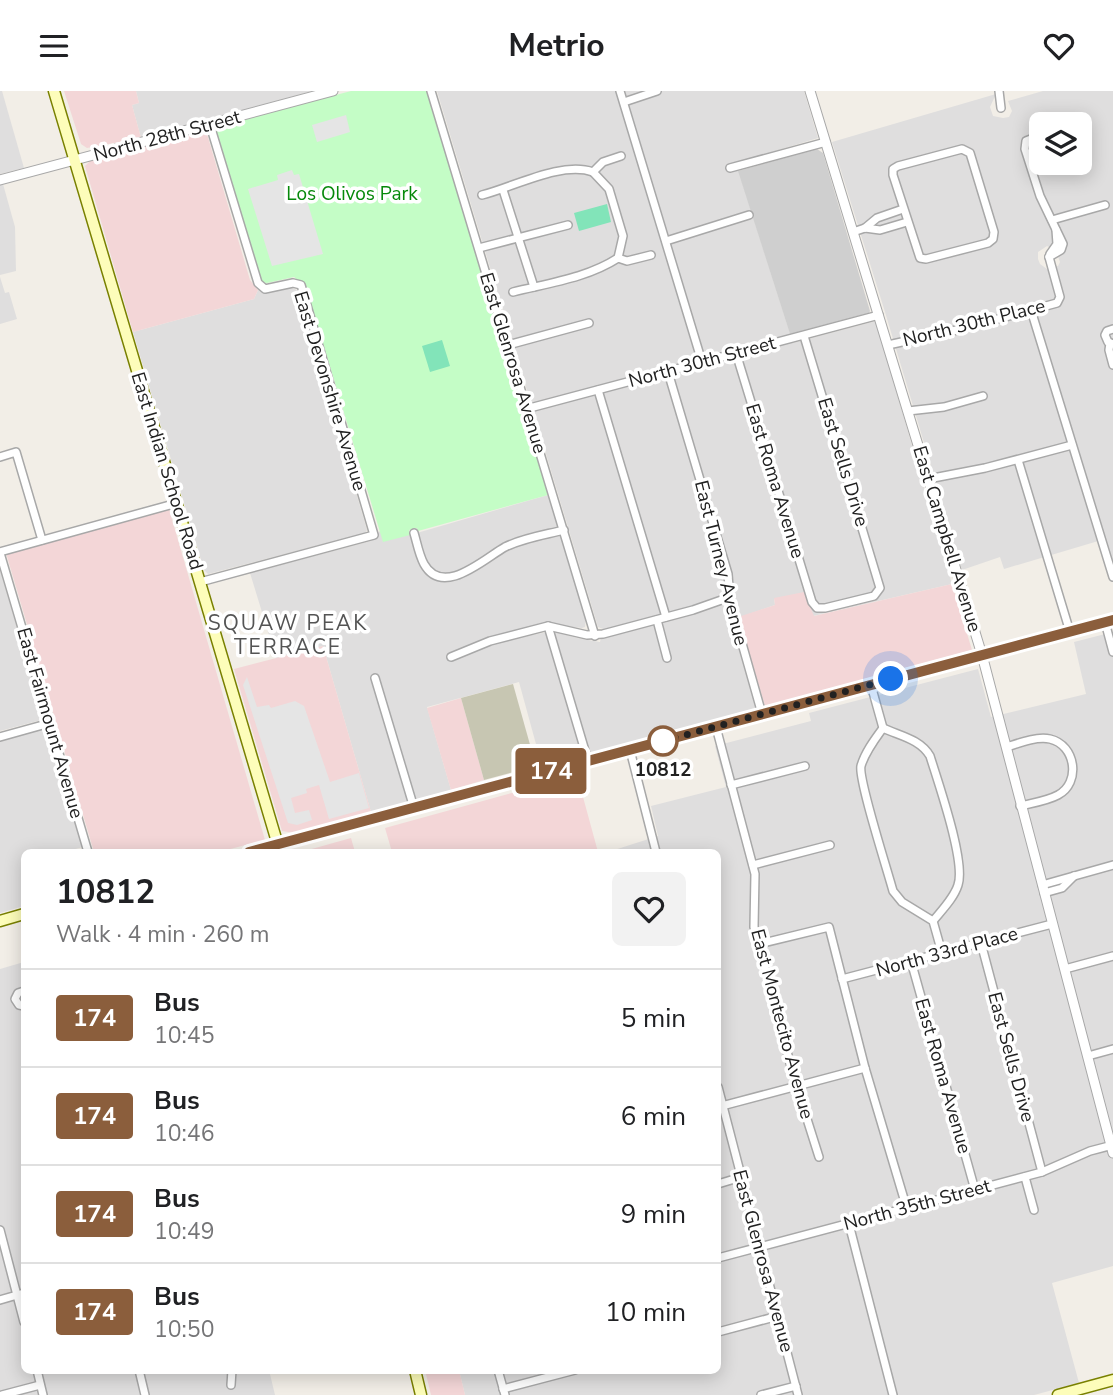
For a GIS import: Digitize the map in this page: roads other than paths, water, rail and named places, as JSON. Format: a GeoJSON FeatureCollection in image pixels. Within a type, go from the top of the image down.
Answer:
{"type":"FeatureCollection","features":[{"type":"Feature","properties":{"kind":"main road","name":"East Indian School Road"},"geometry":{"type":"LineString","coordinates":[[54,91],[279,848]]}},
{"type":"Feature","properties":{"kind":"main road"},"geometry":{"type":"LineString","coordinates":[[279,848],[414,808],[1109,621]]}},
{"type":"Feature","properties":{"kind":"main road"},"geometry":{"type":"LineString","coordinates":[[0,921],[21,915]]}},
{"type":"Feature","properties":{"kind":"main road"},"geometry":{"type":"LineString","coordinates":[[416,1374],[421,1395]]}},
{"type":"Feature","properties":{"kind":"main road"},"geometry":{"type":"LineString","coordinates":[[1058,1395],[1113,1380]]}},
{"type":"Feature","properties":{"kind":"street","name":"North 28th Street"},"geometry":{"type":"LineString","coordinates":[[0,180],[333,91]]}},
{"type":"Feature","properties":{"kind":"street","name":"East Glenrosa Avenue"},"geometry":{"type":"LineString","coordinates":[[431,91],[595,636]]}},
{"type":"Feature","properties":{"kind":"street"},"geometry":{"type":"LineString","coordinates":[[620,91],[702,362]]}},
{"type":"Feature","properties":{"kind":"street"},"geometry":{"type":"LineString","coordinates":[[624,102],[657,91]]}},
{"type":"Feature","properties":{"kind":"street","name":"East Campbell Avenue"},"geometry":{"type":"LineString","coordinates":[[810,91],[982,655],[1112,1148]]}},
{"type":"Feature","properties":{"kind":"street"},"geometry":{"type":"LineString","coordinates":[[999,91],[1001,108]]}},
{"type":"Feature","properties":{"kind":"street","name":"East Devonshire Avenue"},"geometry":{"type":"LineString","coordinates":[[201,582],[374,535],[301,285],[293,283],[265,289],[258,283],[210,125]]}},
{"type":"Feature","properties":{"kind":"street"},"geometry":{"type":"LineString","coordinates":[[1029,140],[1026,141],[1025,149],[1029,162]]}},
{"type":"Feature","properties":{"kind":"street"},"geometry":{"type":"LineString","coordinates":[[730,168],[826,142]]}},
{"type":"Feature","properties":{"kind":"street"},"geometry":{"type":"LineString","coordinates":[[967,150],[994,232],[993,239],[988,243],[926,259],[920,258],[907,222],[893,175],[894,169],[911,162],[967,150]]}},
{"type":"Feature","properties":{"kind":"street"},"geometry":{"type":"LineString","coordinates":[[593,172],[603,162],[621,156]]}},
{"type":"Feature","properties":{"kind":"street"},"geometry":{"type":"LineString","coordinates":[[482,195],[579,167],[593,172],[609,188],[623,236],[618,258]]}},
{"type":"Feature","properties":{"kind":"street"},"geometry":{"type":"LineString","coordinates":[[1033,175],[1052,220],[1105,205]]}},
{"type":"Feature","properties":{"kind":"street"},"geometry":{"type":"LineString","coordinates":[[503,190],[534,287]]}},
{"type":"Feature","properties":{"kind":"street"},"geometry":{"type":"LineString","coordinates":[[853,232],[865,228],[877,218],[904,209]]}},
{"type":"Feature","properties":{"kind":"street"},"geometry":{"type":"LineString","coordinates":[[666,241],[749,215]]}},
{"type":"Feature","properties":{"kind":"street"},"geometry":{"type":"LineString","coordinates":[[884,215],[888,227]]}},
{"type":"Feature","properties":{"kind":"street","name":"North 30th Place"},"geometry":{"type":"LineString","coordinates":[[888,345],[925,338],[1059,301],[1049,257],[1057,244],[1052,220]]}},
{"type":"Feature","properties":{"kind":"street"},"geometry":{"type":"LineString","coordinates":[[865,228],[880,230],[907,222]]}},
{"type":"Feature","properties":{"kind":"street"},"geometry":{"type":"LineString","coordinates":[[479,248],[568,225]]}},
{"type":"Feature","properties":{"kind":"street"},"geometry":{"type":"LineString","coordinates":[[513,292],[581,277],[618,258],[627,261],[651,255]]}},
{"type":"Feature","properties":{"kind":"street"},"geometry":{"type":"LineString","coordinates":[[1031,310],[1113,577]]}},
{"type":"Feature","properties":{"kind":"street","name":"North 30th Street"},"geometry":{"type":"LineString","coordinates":[[526,409],[878,315]]}},
{"type":"Feature","properties":{"kind":"street"},"geometry":{"type":"LineString","coordinates":[[508,345],[589,323]]}},
{"type":"Feature","properties":{"kind":"street"},"geometry":{"type":"LineString","coordinates":[[1113,328],[1105,335],[1111,343],[1108,350],[1113,365]]}},
{"type":"Feature","properties":{"kind":"street","name":"East Sells Drive"},"geometry":{"type":"LineString","coordinates":[[804,335],[880,588],[874,596],[817,608]]}},
{"type":"Feature","properties":{"kind":"street","name":"East Roma Avenue"},"geometry":{"type":"LineString","coordinates":[[736,353],[812,602],[817,608]]}},
{"type":"Feature","properties":{"kind":"street","name":"East Turney Avenue"},"geometry":{"type":"LineString","coordinates":[[668,372],[728,574],[730,597],[762,714]]}},
{"type":"Feature","properties":{"kind":"street"},"geometry":{"type":"LineString","coordinates":[[598,390],[661,618],[667,658]]}},
{"type":"Feature","properties":{"kind":"street"},"geometry":{"type":"LineString","coordinates":[[908,411],[944,407],[984,396]]}},
{"type":"Feature","properties":{"kind":"street"},"geometry":{"type":"LineString","coordinates":[[928,479],[1018,460],[1072,445]]}},
{"type":"Feature","properties":{"kind":"street"},"geometry":{"type":"LineString","coordinates":[[0,457],[16,452],[42,540]]}},
{"type":"Feature","properties":{"kind":"street"},"geometry":{"type":"LineString","coordinates":[[1018,460],[1070,632]]}},
{"type":"Feature","properties":{"kind":"street"},"geometry":{"type":"LineString","coordinates":[[0,552],[177,503]]}},
{"type":"Feature","properties":{"kind":"street"},"geometry":{"type":"LineString","coordinates":[[414,533],[424,565],[434,574],[448,577],[462,573],[509,545],[564,530]]}},
{"type":"Feature","properties":{"kind":"street","name":"East Fairmount Avenue"},"geometry":{"type":"LineString","coordinates":[[0,552],[87,849]]}},
{"type":"Feature","properties":{"kind":"street"},"geometry":{"type":"LineString","coordinates":[[451,657],[490,641],[548,626],[595,636],[730,597]]}},
{"type":"Feature","properties":{"kind":"street"},"geometry":{"type":"LineString","coordinates":[[1109,621],[1113,652]]}},
{"type":"Feature","properties":{"kind":"street"},"geometry":{"type":"LineString","coordinates":[[548,626],[588,761]]}},
{"type":"Feature","properties":{"kind":"street"},"geometry":{"type":"LineString","coordinates":[[375,678],[414,808]]}},
{"type":"Feature","properties":{"kind":"street"},"geometry":{"type":"LineString","coordinates":[[871,685],[883,728],[860,769],[868,803],[893,891],[902,902],[933,922],[942,953]]}},
{"type":"Feature","properties":{"kind":"street"},"geometry":{"type":"LineString","coordinates":[[0,737],[50,723]]}},
{"type":"Feature","properties":{"kind":"street","name":"East Montecito Avenue"},"geometry":{"type":"LineString","coordinates":[[716,727],[753,865],[756,882],[754,927],[796,1086],[819,1157]]}},
{"type":"Feature","properties":{"kind":"street"},"geometry":{"type":"LineString","coordinates":[[883,728],[916,742],[925,748],[930,756],[953,841],[960,869],[960,882],[933,922]]}},
{"type":"Feature","properties":{"kind":"street"},"geometry":{"type":"LineString","coordinates":[[1007,747],[1048,738],[1060,743],[1071,759],[1073,774],[1068,787],[1058,796],[1020,806]]}},
{"type":"Feature","properties":{"kind":"street"},"geometry":{"type":"LineString","coordinates":[[630,750],[655,849]]}},
{"type":"Feature","properties":{"kind":"street"},"geometry":{"type":"LineString","coordinates":[[731,785],[805,766]]}},
{"type":"Feature","properties":{"kind":"street"},"geometry":{"type":"LineString","coordinates":[[753,865],[830,845]]}},
{"type":"Feature","properties":{"kind":"street"},"geometry":{"type":"LineString","coordinates":[[1043,889],[1065,882],[1074,875],[1113,865]]}},
{"type":"Feature","properties":{"kind":"street","name":"North 33rd Place"},"geometry":{"type":"LineString","coordinates":[[842,979],[1052,924]]}},
{"type":"Feature","properties":{"kind":"street"},"geometry":{"type":"LineString","coordinates":[[759,944],[829,927],[865,1068],[907,1209]]}},
{"type":"Feature","properties":{"kind":"street","name":"East Sells Drive"},"geometry":{"type":"LineString","coordinates":[[981,943],[1042,1172]]}},
{"type":"Feature","properties":{"kind":"street"},"geometry":{"type":"LineString","coordinates":[[1065,969],[1113,956]]}},
{"type":"Feature","properties":{"kind":"street","name":"East Roma Avenue"},"geometry":{"type":"LineString","coordinates":[[911,961],[975,1190]]}},
{"type":"Feature","properties":{"kind":"street"},"geometry":{"type":"LineString","coordinates":[[21,992],[15,999],[21,1005]]}},
{"type":"Feature","properties":{"kind":"street"},"geometry":{"type":"LineString","coordinates":[[1088,1056],[1113,1049]]}},
{"type":"Feature","properties":{"kind":"street"},"geometry":{"type":"LineString","coordinates":[[721,1106],[865,1068]]}},
{"type":"Feature","properties":{"kind":"street","name":"East Glenrosa Avenue"},"geometry":{"type":"LineString","coordinates":[[721,1109],[798,1395]]}},
{"type":"Feature","properties":{"kind":"street","name":"North 35th Street"},"geometry":{"type":"LineString","coordinates":[[721,1257],[1025,1177],[1090,1151],[1112,1148]]}},
{"type":"Feature","properties":{"kind":"street"},"geometry":{"type":"LineString","coordinates":[[721,1183],[741,1177]]}},
{"type":"Feature","properties":{"kind":"street"},"geometry":{"type":"LineString","coordinates":[[1025,1177],[1034,1210]]}},
{"type":"Feature","properties":{"kind":"street"},"geometry":{"type":"LineString","coordinates":[[849,1224],[893,1395]]}},
{"type":"Feature","properties":{"kind":"street"},"geometry":{"type":"LineString","coordinates":[[0,1230],[21,1294],[0,1300]]}},
{"type":"Feature","properties":{"kind":"street"},"geometry":{"type":"LineString","coordinates":[[721,1331],[778,1316]]}},
{"type":"Feature","properties":{"kind":"street"},"geometry":{"type":"LineString","coordinates":[[38,1374],[43,1395]]}},
{"type":"Feature","properties":{"kind":"street"},"geometry":{"type":"LineString","coordinates":[[140,1374],[145,1395]]}},
{"type":"Feature","properties":{"kind":"street"},"geometry":{"type":"LineString","coordinates":[[231,1385],[232,1374]]}},
{"type":"Feature","properties":{"kind":"street"},"geometry":{"type":"LineString","coordinates":[[499,1374],[504,1392],[562,1374]]}},
{"type":"Feature","properties":{"kind":"street"},"geometry":{"type":"LineString","coordinates":[[2,1395],[40,1385]]}},
{"type":"Feature","properties":{"kind":"street"},"geometry":{"type":"LineString","coordinates":[[761,1395],[796,1386]]}},
{"type":"Feature","properties":{"kind":"place","name":"10812"},"geometry":{"type":"Point","coordinates":[663,741]}},
{"type":"Feature","properties":{"kind":"district","name":"SQUAW PEAK TERRACE"},"geometry":{"type":"Point","coordinates":[288,635]}},
{"type":"Feature","properties":{"kind":"park label","name":"Los Olivos Park"},"geometry":{"type":"Point","coordinates":[352,194]}}]}
